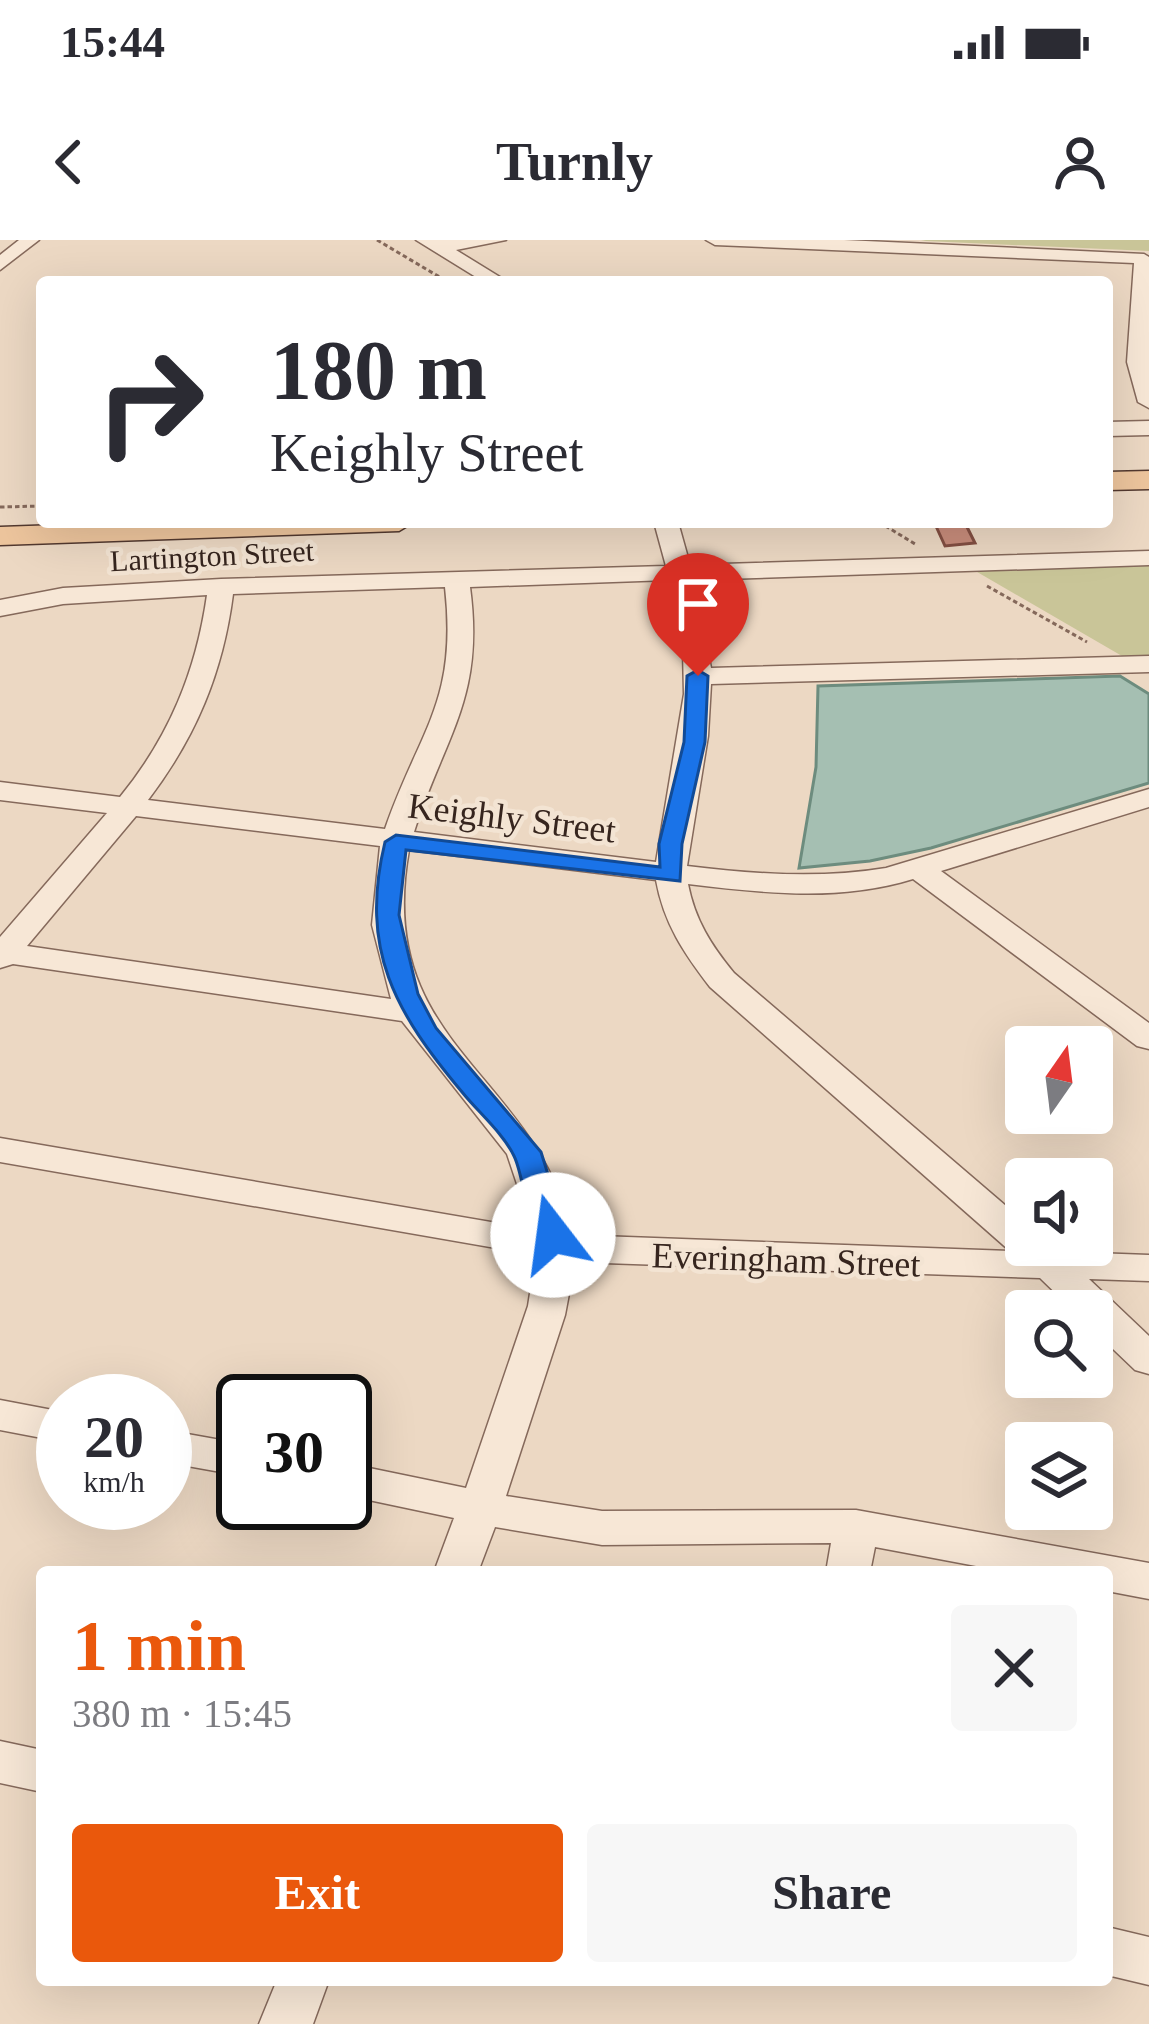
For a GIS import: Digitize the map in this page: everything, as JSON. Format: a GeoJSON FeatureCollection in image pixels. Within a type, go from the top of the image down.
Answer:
{"type":"FeatureCollection","features":[{"type":"Feature","properties":{"kind":"main road"},"geometry":{"type":"LineString","coordinates":[[1113,481],[1149,480]]}},
{"type":"Feature","properties":{"kind":"main road"},"geometry":{"type":"LineString","coordinates":[[1113,499],[1149,498]]}},
{"type":"Feature","properties":{"kind":"main road"},"geometry":{"type":"LineString","coordinates":[[0,511],[36,509]]}},
{"type":"Feature","properties":{"kind":"main road"},"geometry":{"type":"LineString","coordinates":[[0,536],[228,528]]}},
{"type":"Feature","properties":{"kind":"street"},"geometry":{"type":"LineString","coordinates":[[0,264],[30,240]]}},
{"type":"Feature","properties":{"kind":"street"},"geometry":{"type":"LineString","coordinates":[[434,242],[497,240]]}},
{"type":"Feature","properties":{"kind":"street"},"geometry":{"type":"LineString","coordinates":[[715,240],[897,244],[975,259],[1144,258]]}},
{"type":"Feature","properties":{"kind":"street"},"geometry":{"type":"LineString","coordinates":[[831,240],[1144,258]]}},
{"type":"Feature","properties":{"kind":"street"},"geometry":{"type":"LineString","coordinates":[[434,242],[488,276]]}},
{"type":"Feature","properties":{"kind":"street"},"geometry":{"type":"LineString","coordinates":[[1144,258],[1138,362],[1149,402]]}},
{"type":"Feature","properties":{"kind":"street"},"geometry":{"type":"LineString","coordinates":[[1113,429],[1149,428]]}},
{"type":"Feature","properties":{"kind":"street"},"geometry":{"type":"LineString","coordinates":[[668,528],[698,676],[694,742],[671,844],[671,876],[683,931],[722,980],[1005,1225]]}},
{"type":"Feature","properties":{"kind":"street","name":"Lartington Street"},"geometry":{"type":"LineString","coordinates":[[0,608],[63,596],[221,587],[1149,558]]}},
{"type":"Feature","properties":{"kind":"street"},"geometry":{"type":"LineString","coordinates":[[457,578],[462,650],[457,684],[436,745],[399,821],[388,877],[387,915],[405,994],[424,1031],[527,1152],[542,1191],[555,1268],[545,1315],[458,1566]]}},
{"type":"Feature","properties":{"kind":"street"},"geometry":{"type":"LineString","coordinates":[[1,954],[126,808],[197,704],[215,644],[221,587]]}},
{"type":"Feature","properties":{"kind":"street"},"geometry":{"type":"LineString","coordinates":[[698,676],[1138,664]]}},
{"type":"Feature","properties":{"kind":"street","name":"Keighly Street"},"geometry":{"type":"LineString","coordinates":[[0,791],[762,884],[846,884],[919,869],[1146,801]]}},
{"type":"Feature","properties":{"kind":"street"},"geometry":{"type":"LineString","coordinates":[[919,869],[1149,1039]]}},
{"type":"Feature","properties":{"kind":"street"},"geometry":{"type":"LineString","coordinates":[[1,954],[415,1013]]}},
{"type":"Feature","properties":{"kind":"street","name":"Everingham Street"},"geometry":{"type":"LineString","coordinates":[[0,1150],[554,1246],[648,1255],[1005,1252]]}},
{"type":"Feature","properties":{"kind":"street","name":"Everingham Street"},"geometry":{"type":"LineString","coordinates":[[1113,1263],[1149,1268]]}},
{"type":"Feature","properties":{"kind":"street"},"geometry":{"type":"LineString","coordinates":[[1051,1266],[1149,1360]]}},
{"type":"Feature","properties":{"kind":"street"},"geometry":{"type":"LineString","coordinates":[[0,1415],[36,1421]]}},
{"type":"Feature","properties":{"kind":"street"},"geometry":{"type":"LineString","coordinates":[[372,1484],[602,1528],[750,1523],[856,1527],[1072,1566]]}},
{"type":"Feature","properties":{"kind":"street"},"geometry":{"type":"LineString","coordinates":[[849,1566],[856,1527]]}},
{"type":"Feature","properties":{"kind":"street"},"geometry":{"type":"LineString","coordinates":[[1113,1574],[1149,1581]]}},
{"type":"Feature","properties":{"kind":"street"},"geometry":{"type":"LineString","coordinates":[[0,1762],[36,1771]]}},
{"type":"Feature","properties":{"kind":"street"},"geometry":{"type":"LineString","coordinates":[[1113,1952],[1149,1960]]}},
{"type":"Feature","properties":{"kind":"street"},"geometry":{"type":"LineString","coordinates":[[286,2024],[301,1986]]}},
{"type":"Feature","properties":{"kind":"path"},"geometry":{"type":"LineString","coordinates":[[377,240],[438,276]]}},
{"type":"Feature","properties":{"kind":"path"},"geometry":{"type":"LineString","coordinates":[[0,511],[36,509]]}},
{"type":"Feature","properties":{"kind":"path"},"geometry":{"type":"LineString","coordinates":[[889,528],[1138,664]]}},
{"type":"Feature","properties":{"kind":"shaded area"},"geometry":{"type":"Polygon","coordinates":[[[921,240],[1149,240],[1149,251],[926,241],[921,240]]]}},
{"type":"Feature","properties":{"kind":"shaded area"},"geometry":{"type":"Polygon","coordinates":[[[1149,564],[1149,655],[1122,656],[972,569],[1149,564]]]}},
{"type":"Feature","properties":{"kind":"shaded area"},"geometry":{"type":"Polygon","coordinates":[[[1120,676],[1149,694],[1149,783],[931,848],[870,861],[799,868],[816,767],[818,686],[1120,676]]]}},
{"type":"Feature","properties":{"kind":"building"},"geometry":{"type":"Polygon","coordinates":[[[937,528],[968,528],[975,543],[945,546],[937,528]]]}},
{"type":"Feature","properties":{"kind":"route"},"geometry":{"type":"LineString","coordinates":[[553,1235],[527,1152],[508,1124],[424,1031],[405,994],[387,915],[388,877],[396,842],[671,876],[674,824],[694,742],[698,676]]}}]}
